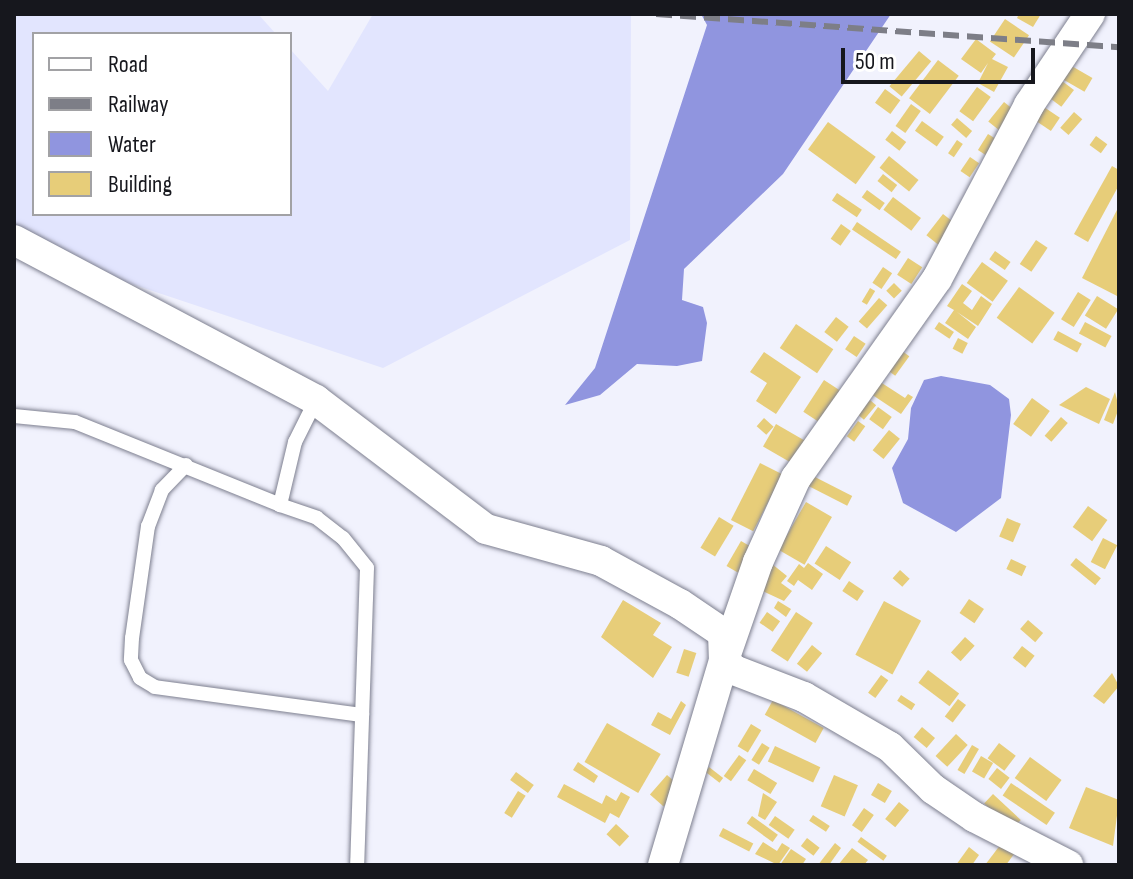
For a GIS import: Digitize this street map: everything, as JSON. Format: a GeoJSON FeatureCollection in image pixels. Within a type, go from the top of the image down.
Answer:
{"type":"FeatureCollection","features":[{"type":"Feature","properties":{"kind":"street"},"geometry":{"type":"LineString","coordinates":[[663,865],[724,660],[758,562],[796,478],[937,279],[1029,105],[1090,14]]}},
{"type":"Feature","properties":{"kind":"street"},"geometry":{"type":"LineString","coordinates":[[14,240],[316,400],[486,529],[601,561],[680,604],[723,633],[724,660],[734,670],[804,697],[890,747],[933,789],[974,817],[1068,865]]}},
{"type":"Feature","properties":{"kind":"lane"},"geometry":{"type":"LineString","coordinates":[[280,505],[295,442],[316,400]]}},
{"type":"Feature","properties":{"kind":"lane"},"geometry":{"type":"LineString","coordinates":[[14,416],[75,422],[317,518],[343,538],[367,568],[357,865]]}},
{"type":"Feature","properties":{"kind":"lane"},"geometry":{"type":"LineString","coordinates":[[186,465],[162,490],[148,526],[132,638],[131,660],[140,678],[155,687],[362,715]]}},
{"type":"Feature","properties":{"kind":"shaded area"},"geometry":{"type":"Polygon","coordinates":[[[14,14],[258,14],[274,32],[32,32],[32,216],[292,216],[292,51],[328,91],[373,14],[631,14],[630,240],[383,368],[24,248],[14,241],[14,14]]]}},
{"type":"Feature","properties":{"kind":"water"},"geometry":{"type":"Polygon","coordinates":[[[701,14],[891,14],[783,174],[684,269],[682,300],[703,307],[707,323],[702,361],[677,366],[637,364],[600,395],[565,405],[595,368],[707,25],[701,14]]]}},
{"type":"Feature","properties":{"kind":"water"},"geometry":{"type":"Polygon","coordinates":[[[941,376],[990,385],[1009,399],[1011,415],[1001,498],[956,532],[903,503],[892,468],[908,439],[911,408],[924,380],[941,376]]]}},
{"type":"Feature","properties":{"kind":"building"},"geometry":{"type":"Polygon","coordinates":[[[1019,14],[1041,14],[1033,27],[1017,18],[1019,14]]]}},
{"type":"Feature","properties":{"kind":"building"},"geometry":{"type":"Polygon","coordinates":[[[1005,19],[1029,35],[1014,58],[990,41],[1005,19]]]}},
{"type":"Feature","properties":{"kind":"building"},"geometry":{"type":"Polygon","coordinates":[[[976,39],[996,54],[992,59],[1008,67],[994,92],[978,83],[988,63],[981,73],[961,59],[976,39]]]}},
{"type":"Feature","properties":{"kind":"building"},"geometry":{"type":"Polygon","coordinates":[[[919,51],[931,61],[902,97],[889,86],[919,51]]]}},
{"type":"Feature","properties":{"kind":"building"},"geometry":{"type":"Polygon","coordinates":[[[938,60],[959,76],[930,114],[909,98],[938,60]]]}},
{"type":"Feature","properties":{"kind":"building"},"geometry":{"type":"Polygon","coordinates":[[[1063,61],[1092,78],[1084,92],[1055,75],[1063,61]]]}},
{"type":"Feature","properties":{"kind":"building"},"geometry":{"type":"Polygon","coordinates":[[[1062,81],[1074,90],[1061,107],[1049,98],[1062,81]]]}},
{"type":"Feature","properties":{"kind":"building"},"geometry":{"type":"Polygon","coordinates":[[[977,87],[991,97],[973,121],[959,111],[977,87]]]}},
{"type":"Feature","properties":{"kind":"building"},"geometry":{"type":"Polygon","coordinates":[[[885,89],[900,100],[890,114],[875,103],[885,89]]]}},
{"type":"Feature","properties":{"kind":"building"},"geometry":{"type":"Polygon","coordinates":[[[1035,101],[1060,118],[1051,131],[1026,114],[1035,101]]]}},
{"type":"Feature","properties":{"kind":"building"},"geometry":{"type":"Polygon","coordinates":[[[1004,102],[1015,111],[999,130],[988,121],[1004,102]]]}},
{"type":"Feature","properties":{"kind":"building"},"geometry":{"type":"Polygon","coordinates":[[[911,104],[921,111],[905,133],[896,126],[911,104]]]}},
{"type":"Feature","properties":{"kind":"building"},"geometry":{"type":"Polygon","coordinates":[[[1074,112],[1082,119],[1069,135],[1060,128],[1074,112]]]}},
{"type":"Feature","properties":{"kind":"building"},"geometry":{"type":"Polygon","coordinates":[[[957,118],[972,131],[966,138],[951,125],[957,118]]]}},
{"type":"Feature","properties":{"kind":"building"},"geometry":{"type":"Polygon","coordinates":[[[922,121],[944,137],[937,147],[915,131],[922,121]]]}},
{"type":"Feature","properties":{"kind":"building"},"geometry":{"type":"Polygon","coordinates":[[[828,122],[876,157],[856,184],[808,150],[828,122]]]}},
{"type":"Feature","properties":{"kind":"building"},"geometry":{"type":"Polygon","coordinates":[[[892,131],[906,142],[899,151],[885,140],[892,131]]]}},
{"type":"Feature","properties":{"kind":"building"},"geometry":{"type":"Polygon","coordinates":[[[988,134],[996,139],[986,155],[978,150],[988,134]]]}},
{"type":"Feature","properties":{"kind":"building"},"geometry":{"type":"Polygon","coordinates":[[[1096,136],[1107,144],[1101,153],[1090,145],[1096,136]]]}},
{"type":"Feature","properties":{"kind":"building"},"geometry":{"type":"Polygon","coordinates":[[[957,140],[963,144],[954,157],[948,153],[957,140]]]}},
{"type":"Feature","properties":{"kind":"building"},"geometry":{"type":"Polygon","coordinates":[[[889,156],[919,180],[909,192],[880,168],[889,156]]]}},
{"type":"Feature","properties":{"kind":"building"},"geometry":{"type":"Polygon","coordinates":[[[970,157],[979,163],[970,177],[960,171],[970,157]]]}},
{"type":"Feature","properties":{"kind":"building"},"geometry":{"type":"Polygon","coordinates":[[[1112,166],[1119,170],[1119,185],[1088,242],[1074,234],[1112,166]]]}},
{"type":"Feature","properties":{"kind":"building"},"geometry":{"type":"Polygon","coordinates":[[[883,174],[897,185],[892,192],[877,181],[883,174]]]}},
{"type":"Feature","properties":{"kind":"building"},"geometry":{"type":"Polygon","coordinates":[[[867,190],[885,203],[880,210],[862,197],[867,190]]]}},
{"type":"Feature","properties":{"kind":"building"},"geometry":{"type":"Polygon","coordinates":[[[837,193],[862,210],[857,217],[832,200],[837,193]]]}},
{"type":"Feature","properties":{"kind":"building"},"geometry":{"type":"Polygon","coordinates":[[[893,197],[921,218],[911,231],[883,210],[893,197]]]}},
{"type":"Feature","properties":{"kind":"building"},"geometry":{"type":"Polygon","coordinates":[[[1119,206],[1119,297],[1082,278],[1119,206]]]}},
{"type":"Feature","properties":{"kind":"building"},"geometry":{"type":"Polygon","coordinates":[[[943,214],[956,224],[939,245],[926,235],[943,214]]]}},
{"type":"Feature","properties":{"kind":"building"},"geometry":{"type":"Polygon","coordinates":[[[857,222],[901,252],[896,259],[852,229],[857,222]]]}},
{"type":"Feature","properties":{"kind":"building"},"geometry":{"type":"Polygon","coordinates":[[[841,224],[851,231],[841,246],[831,239],[841,224]]]}},
{"type":"Feature","properties":{"kind":"building"},"geometry":{"type":"Polygon","coordinates":[[[1036,240],[1048,248],[1031,272],[1020,264],[1036,240]]]}},
{"type":"Feature","properties":{"kind":"building"},"geometry":{"type":"Polygon","coordinates":[[[995,251],[1011,262],[1005,270],[989,259],[995,251]]]}},
{"type":"Feature","properties":{"kind":"building"},"geometry":{"type":"Polygon","coordinates":[[[908,258],[922,267],[911,284],[897,275],[908,258]]]}},
{"type":"Feature","properties":{"kind":"building"},"geometry":{"type":"Polygon","coordinates":[[[982,262],[1008,281],[993,302],[967,283],[982,262]]]}},
{"type":"Feature","properties":{"kind":"building"},"geometry":{"type":"Polygon","coordinates":[[[883,267],[892,273],[881,289],[872,283],[883,267]]]}},
{"type":"Feature","properties":{"kind":"building"},"geometry":{"type":"Polygon","coordinates":[[[894,283],[902,291],[894,299],[886,291],[894,283]]]}},
{"type":"Feature","properties":{"kind":"building"},"geometry":{"type":"Polygon","coordinates":[[[962,284],[972,291],[963,303],[972,310],[981,296],[992,304],[978,326],[957,312],[976,327],[968,339],[945,323],[954,310],[947,306],[962,284]]]}},
{"type":"Feature","properties":{"kind":"building"},"geometry":{"type":"Polygon","coordinates":[[[1019,287],[1055,313],[1032,344],[997,318],[1019,287]]]}},
{"type":"Feature","properties":{"kind":"building"},"geometry":{"type":"Polygon","coordinates":[[[870,288],[875,291],[867,305],[862,302],[870,288]]]}},
{"type":"Feature","properties":{"kind":"building"},"geometry":{"type":"Polygon","coordinates":[[[1078,292],[1091,300],[1074,327],[1061,319],[1078,292]]]}},
{"type":"Feature","properties":{"kind":"building"},"geometry":{"type":"Polygon","coordinates":[[[1097,296],[1118,309],[1106,329],[1085,316],[1097,296]]]}},
{"type":"Feature","properties":{"kind":"building"},"geometry":{"type":"Polygon","coordinates":[[[879,298],[887,305],[867,329],[859,321],[879,298]]]}},
{"type":"Feature","properties":{"kind":"building"},"geometry":{"type":"Polygon","coordinates":[[[836,317],[849,327],[837,342],[824,332],[836,317]]]}},
{"type":"Feature","properties":{"kind":"building"},"geometry":{"type":"Polygon","coordinates":[[[939,322],[954,332],[949,339],[935,329],[939,322]]]}},
{"type":"Feature","properties":{"kind":"building"},"geometry":{"type":"Polygon","coordinates":[[[1085,322],[1111,336],[1105,348],[1079,333],[1085,322]]]}},
{"type":"Feature","properties":{"kind":"building"},"geometry":{"type":"Polygon","coordinates":[[[796,324],[833,349],[817,373],[780,348],[796,324]]]}},
{"type":"Feature","properties":{"kind":"building"},"geometry":{"type":"Polygon","coordinates":[[[1058,331],[1082,344],[1077,353],[1053,340],[1058,331]]]}},
{"type":"Feature","properties":{"kind":"building"},"geometry":{"type":"Polygon","coordinates":[[[854,336],[866,344],[857,357],[845,349],[854,336]]]}},
{"type":"Feature","properties":{"kind":"building"},"geometry":{"type":"Polygon","coordinates":[[[958,338],[968,343],[962,354],[953,349],[958,338]]]}},
{"type":"Feature","properties":{"kind":"building"},"geometry":{"type":"Polygon","coordinates":[[[898,348],[909,356],[895,376],[884,367],[898,348]]]}},
{"type":"Feature","properties":{"kind":"building"},"geometry":{"type":"Polygon","coordinates":[[[764,352],[801,377],[776,414],[756,401],[767,383],[750,372],[764,352]]]}},
{"type":"Feature","properties":{"kind":"building"},"geometry":{"type":"Polygon","coordinates":[[[871,376],[905,398],[908,394],[913,397],[901,414],[862,388],[871,376]]]}},
{"type":"Feature","properties":{"kind":"building"},"geometry":{"type":"Polygon","coordinates":[[[824,380],[841,391],[820,423],[803,412],[824,380]]]}},
{"type":"Feature","properties":{"kind":"building"},"geometry":{"type":"Polygon","coordinates":[[[1086,387],[1110,399],[1099,424],[1059,405],[1086,387]]]}},
{"type":"Feature","properties":{"kind":"building"},"geometry":{"type":"Polygon","coordinates":[[[1115,392],[1119,408],[1113,424],[1104,420],[1115,392]]]}},
{"type":"Feature","properties":{"kind":"building"},"geometry":{"type":"Polygon","coordinates":[[[1032,398],[1050,411],[1031,437],[1013,424],[1032,398]]]}},
{"type":"Feature","properties":{"kind":"building"},"geometry":{"type":"Polygon","coordinates":[[[870,400],[876,405],[864,420],[858,415],[870,400]]]}},
{"type":"Feature","properties":{"kind":"building"},"geometry":{"type":"Polygon","coordinates":[[[878,407],[892,417],[883,429],[869,419],[878,407]]]}},
{"type":"Feature","properties":{"kind":"building"},"geometry":{"type":"Polygon","coordinates":[[[1061,417],[1068,423],[1051,442],[1045,436],[1061,417]]]}},
{"type":"Feature","properties":{"kind":"building"},"geometry":{"type":"Polygon","coordinates":[[[764,418],[774,427],[766,435],[757,426],[764,418]]]}},
{"type":"Feature","properties":{"kind":"building"},"geometry":{"type":"Polygon","coordinates":[[[858,421],[865,426],[854,442],[847,436],[858,421]]]}},
{"type":"Feature","properties":{"kind":"building"},"geometry":{"type":"Polygon","coordinates":[[[776,424],[812,445],[799,468],[763,447],[776,424]]]}},
{"type":"Feature","properties":{"kind":"building"},"geometry":{"type":"Polygon","coordinates":[[[889,430],[900,439],[884,459],[873,450],[889,430]]]}},
{"type":"Feature","properties":{"kind":"building"},"geometry":{"type":"Polygon","coordinates":[[[760,463],[782,474],[753,531],[731,520],[760,463]]]}},
{"type":"Feature","properties":{"kind":"building"},"geometry":{"type":"Polygon","coordinates":[[[813,476],[852,496],[847,506],[808,486],[813,476]]]}},
{"type":"Feature","properties":{"kind":"building"},"geometry":{"type":"Polygon","coordinates":[[[806,502],[832,517],[804,565],[778,550],[806,502]]]}},
{"type":"Feature","properties":{"kind":"building"},"geometry":{"type":"Polygon","coordinates":[[[1088,506],[1107,520],[1092,541],[1073,527],[1088,506]]]}},
{"type":"Feature","properties":{"kind":"building"},"geometry":{"type":"Polygon","coordinates":[[[719,517],[734,526],[715,557],[700,548],[719,517]]]}},
{"type":"Feature","properties":{"kind":"building"},"geometry":{"type":"Polygon","coordinates":[[[1007,518],[1021,524],[1013,542],[999,536],[1007,518]]]}},
{"type":"Feature","properties":{"kind":"building"},"geometry":{"type":"Polygon","coordinates":[[[1103,538],[1117,545],[1105,569],[1091,562],[1103,538]]]}},
{"type":"Feature","properties":{"kind":"building"},"geometry":{"type":"Polygon","coordinates":[[[741,541],[758,551],[744,576],[726,566],[741,541]]]}},
{"type":"Feature","properties":{"kind":"building"},"geometry":{"type":"Polygon","coordinates":[[[826,546],[851,562],[840,580],[815,564],[826,546]]]}},
{"type":"Feature","properties":{"kind":"building"},"geometry":{"type":"Polygon","coordinates":[[[1076,558],[1101,578],[1095,585],[1070,565],[1076,558]]]}},
{"type":"Feature","properties":{"kind":"building"},"geometry":{"type":"Polygon","coordinates":[[[1011,559],[1026,566],[1022,576],[1006,569],[1011,559]]]}},
{"type":"Feature","properties":{"kind":"building"},"geometry":{"type":"Polygon","coordinates":[[[808,563],[823,574],[812,590],[798,580],[794,586],[787,581],[799,564],[804,568],[808,563]]]}},
{"type":"Feature","properties":{"kind":"building"},"geometry":{"type":"Polygon","coordinates":[[[772,564],[787,576],[781,583],[792,591],[784,601],[754,587],[772,564]]]}},
{"type":"Feature","properties":{"kind":"building"},"geometry":{"type":"Polygon","coordinates":[[[900,570],[910,579],[902,587],[893,578],[900,570]]]}},
{"type":"Feature","properties":{"kind":"building"},"geometry":{"type":"Polygon","coordinates":[[[849,581],[864,591],[857,601],[842,591],[849,581]]]}},
{"type":"Feature","properties":{"kind":"building"},"geometry":{"type":"Polygon","coordinates":[[[969,599],[984,609],[974,623],[959,613],[969,599]]]}},
{"type":"Feature","properties":{"kind":"building"},"geometry":{"type":"Polygon","coordinates":[[[623,600],[661,623],[653,635],[672,647],[653,678],[601,637],[623,600]]]}},
{"type":"Feature","properties":{"kind":"building"},"geometry":{"type":"Polygon","coordinates":[[[778,601],[791,609],[786,617],[774,608],[778,601]]]}},
{"type":"Feature","properties":{"kind":"building"},"geometry":{"type":"Polygon","coordinates":[[[884,601],[921,621],[892,675],[855,655],[884,601]]]}},
{"type":"Feature","properties":{"kind":"building"},"geometry":{"type":"Polygon","coordinates":[[[767,612],[780,621],[773,632],[760,623],[767,612]]]}},
{"type":"Feature","properties":{"kind":"building"},"geometry":{"type":"Polygon","coordinates":[[[796,612],[813,623],[788,661],[771,651],[796,612]]]}},
{"type":"Feature","properties":{"kind":"building"},"geometry":{"type":"Polygon","coordinates":[[[1028,620],[1043,633],[1035,642],[1020,629],[1028,620]]]}},
{"type":"Feature","properties":{"kind":"building"},"geometry":{"type":"Polygon","coordinates":[[[965,637],[975,646],[961,661],[951,653],[965,637]]]}},
{"type":"Feature","properties":{"kind":"building"},"geometry":{"type":"Polygon","coordinates":[[[812,645],[822,653],[807,672],[797,664],[812,645]]]}},
{"type":"Feature","properties":{"kind":"building"},"geometry":{"type":"Polygon","coordinates":[[[1022,646],[1035,656],[1025,668],[1013,658],[1022,646]]]}},
{"type":"Feature","properties":{"kind":"building"},"geometry":{"type":"Polygon","coordinates":[[[684,649],[696,653],[689,677],[676,673],[684,649]]]}},
{"type":"Feature","properties":{"kind":"building"},"geometry":{"type":"Polygon","coordinates":[[[928,670],[959,693],[950,706],[918,683],[928,670]]]}},
{"type":"Feature","properties":{"kind":"building"},"geometry":{"type":"Polygon","coordinates":[[[1112,673],[1119,686],[1104,704],[1093,696],[1112,673]]]}},
{"type":"Feature","properties":{"kind":"building"},"geometry":{"type":"Polygon","coordinates":[[[881,675],[888,680],[875,698],[868,693],[881,675]]]}},
{"type":"Feature","properties":{"kind":"building"},"geometry":{"type":"Polygon","coordinates":[[[901,695],[915,704],[911,710],[897,701],[901,695]]]}},
{"type":"Feature","properties":{"kind":"building"},"geometry":{"type":"Polygon","coordinates":[[[958,699],[966,705],[953,723],[945,717],[958,699]]]}},
{"type":"Feature","properties":{"kind":"building"},"geometry":{"type":"Polygon","coordinates":[[[773,700],[824,728],[815,743],[765,715],[773,700]]]}},
{"type":"Feature","properties":{"kind":"building"},"geometry":{"type":"Polygon","coordinates":[[[681,701],[686,705],[670,735],[651,725],[658,712],[671,719],[681,701]]]}},
{"type":"Feature","properties":{"kind":"building"},"geometry":{"type":"Polygon","coordinates":[[[607,723],[661,754],[638,793],[584,762],[607,723]]]}},
{"type":"Feature","properties":{"kind":"building"},"geometry":{"type":"Polygon","coordinates":[[[751,724],[761,730],[748,752],[738,746],[751,724]]]}},
{"type":"Feature","properties":{"kind":"building"},"geometry":{"type":"Polygon","coordinates":[[[922,727],[935,738],[927,748],[914,737],[922,727]]]}},
{"type":"Feature","properties":{"kind":"building"},"geometry":{"type":"Polygon","coordinates":[[[956,734],[968,745],[947,767],[936,756],[956,734]]]}},
{"type":"Feature","properties":{"kind":"building"},"geometry":{"type":"Polygon","coordinates":[[[762,743],[770,748],[759,765],[751,760],[762,743]]]}},
{"type":"Feature","properties":{"kind":"building"},"geometry":{"type":"Polygon","coordinates":[[[999,743],[1016,756],[1004,771],[988,758],[999,743]]]}},
{"type":"Feature","properties":{"kind":"building"},"geometry":{"type":"Polygon","coordinates":[[[972,745],[979,749],[964,774],[958,770],[972,745]]]}},
{"type":"Feature","properties":{"kind":"building"},"geometry":{"type":"Polygon","coordinates":[[[775,746],[820,767],[813,783],[768,761],[775,746]]]}},
{"type":"Feature","properties":{"kind":"building"},"geometry":{"type":"Polygon","coordinates":[[[739,755],[746,760],[731,781],[724,776],[739,755]]]}},
{"type":"Feature","properties":{"kind":"building"},"geometry":{"type":"Polygon","coordinates":[[[981,756],[993,763],[984,779],[972,772],[981,756]]]}},
{"type":"Feature","properties":{"kind":"building"},"geometry":{"type":"Polygon","coordinates":[[[1030,757],[1062,780],[1046,801],[1015,778],[1030,757]]]}},
{"type":"Feature","properties":{"kind":"building"},"geometry":{"type":"Polygon","coordinates":[[[578,762],[598,776],[594,783],[573,770],[578,762]]]}},
{"type":"Feature","properties":{"kind":"building"},"geometry":{"type":"Polygon","coordinates":[[[709,767],[723,778],[719,783],[705,772],[709,767]]]}},
{"type":"Feature","properties":{"kind":"building"},"geometry":{"type":"Polygon","coordinates":[[[997,768],[1010,778],[1001,789],[988,779],[997,768]]]}},
{"type":"Feature","properties":{"kind":"building"},"geometry":{"type":"Polygon","coordinates":[[[754,769],[777,783],[770,794],[747,780],[754,769]]]}},
{"type":"Feature","properties":{"kind":"building"},"geometry":{"type":"Polygon","coordinates":[[[516,772],[534,785],[528,793],[510,780],[516,772]]]}},
{"type":"Feature","properties":{"kind":"building"},"geometry":{"type":"Polygon","coordinates":[[[667,775],[681,787],[664,806],[650,795],[667,775]]]}},
{"type":"Feature","properties":{"kind":"building"},"geometry":{"type":"Polygon","coordinates":[[[834,775],[858,785],[845,816],[821,806],[834,775]]]}},
{"type":"Feature","properties":{"kind":"building"},"geometry":{"type":"Polygon","coordinates":[[[878,783],[892,791],[885,803],[871,795],[878,783]]]}},
{"type":"Feature","properties":{"kind":"building"},"geometry":{"type":"Polygon","coordinates":[[[1011,783],[1055,813],[1047,825],[1003,795],[1011,783]]]}},
{"type":"Feature","properties":{"kind":"building"},"geometry":{"type":"Polygon","coordinates":[[[564,784],[602,804],[606,795],[616,801],[621,792],[630,797],[619,818],[610,813],[605,823],[557,797],[564,784]]]}},
{"type":"Feature","properties":{"kind":"building"},"geometry":{"type":"Polygon","coordinates":[[[1086,787],[1119,800],[1113,846],[1069,828],[1086,787]]]}},
{"type":"Feature","properties":{"kind":"building"},"geometry":{"type":"Polygon","coordinates":[[[518,791],[526,796],[512,818],[504,813],[518,791]]]}},
{"type":"Feature","properties":{"kind":"building"},"geometry":{"type":"Polygon","coordinates":[[[763,793],[777,802],[765,820],[758,816],[763,793]]]}},
{"type":"Feature","properties":{"kind":"building"},"geometry":{"type":"Polygon","coordinates":[[[993,794],[1021,820],[1012,829],[984,804],[993,794]]]}},
{"type":"Feature","properties":{"kind":"building"},"geometry":{"type":"Polygon","coordinates":[[[899,802],[909,810],[895,827],[885,819],[899,802]]]}},
{"type":"Feature","properties":{"kind":"building"},"geometry":{"type":"Polygon","coordinates":[[[864,808],[874,815],[862,832],[852,825],[864,808]]]}},
{"type":"Feature","properties":{"kind":"building"},"geometry":{"type":"Polygon","coordinates":[[[813,815],[830,826],[826,832],[809,821],[813,815]]]}},
{"type":"Feature","properties":{"kind":"building"},"geometry":{"type":"Polygon","coordinates":[[[752,816],[778,835],[773,842],[747,823],[752,816]]]}},
{"type":"Feature","properties":{"kind":"building"},"geometry":{"type":"Polygon","coordinates":[[[775,816],[795,830],[788,839],[769,825],[775,816]]]}},
{"type":"Feature","properties":{"kind":"building"},"geometry":{"type":"Polygon","coordinates":[[[616,824],[629,836],[620,847],[606,834],[616,824]]]}},
{"type":"Feature","properties":{"kind":"building"},"geometry":{"type":"Polygon","coordinates":[[[723,828],[753,843],[749,851],[719,836],[723,828]]]}},
{"type":"Feature","properties":{"kind":"building"},"geometry":{"type":"Polygon","coordinates":[[[861,837],[887,856],[883,861],[857,842],[861,837]]]}},
{"type":"Feature","properties":{"kind":"building"},"geometry":{"type":"Polygon","coordinates":[[[807,838],[820,848],[813,856],[801,846],[807,838]]]}},
{"type":"Feature","properties":{"kind":"building"},"geometry":{"type":"Polygon","coordinates":[[[1004,840],[1017,850],[1006,865],[985,865],[1004,840]]]}},
{"type":"Feature","properties":{"kind":"building"},"geometry":{"type":"Polygon","coordinates":[[[763,842],[777,851],[782,843],[790,848],[778,865],[755,854],[763,842]]]}},
{"type":"Feature","properties":{"kind":"building"},"geometry":{"type":"Polygon","coordinates":[[[835,843],[841,848],[829,865],[818,865],[835,843]]]}},
{"type":"Feature","properties":{"kind":"building"},"geometry":{"type":"Polygon","coordinates":[[[969,847],[979,855],[972,865],[956,865],[969,847]]]}},
{"type":"Feature","properties":{"kind":"building"},"geometry":{"type":"Polygon","coordinates":[[[852,848],[868,860],[864,865],[838,865],[852,848]]]}},
{"type":"Feature","properties":{"kind":"building"},"geometry":{"type":"Polygon","coordinates":[[[791,849],[806,859],[802,865],[780,865],[791,849]]]}},
{"type":"Feature","properties":{"kind":"railway"},"geometry":{"type":"LineString","coordinates":[[656,14],[1119,47]]}}]}
